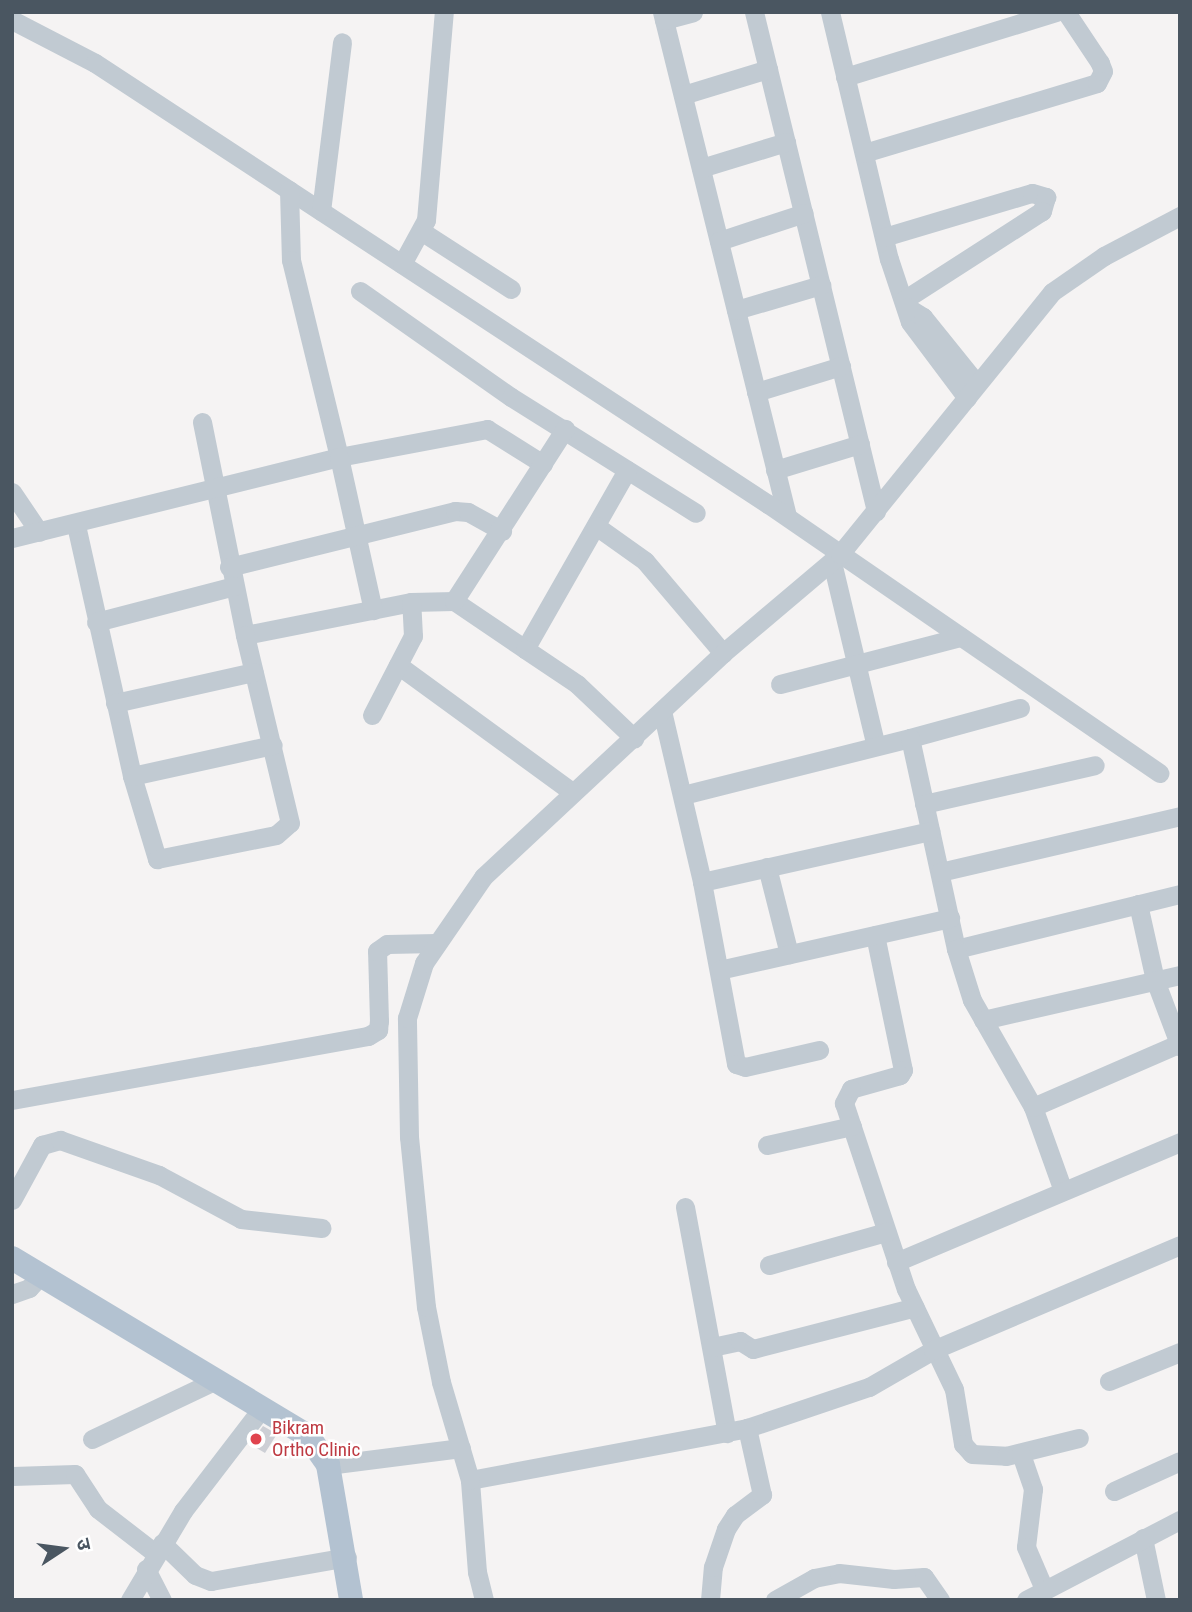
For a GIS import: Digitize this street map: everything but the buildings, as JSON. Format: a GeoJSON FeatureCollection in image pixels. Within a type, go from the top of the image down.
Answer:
{"type":"FeatureCollection","features":[{"type":"Feature","properties":{"kind":"main road"},"geometry":{"type":"LineString","coordinates":[[12,1258],[308,1436],[328,1465],[346,1557],[351,1600]]}},
{"type":"Feature","properties":{"kind":"street"},"geometry":{"type":"LineString","coordinates":[[402,264],[421,231],[444,12]]}},
{"type":"Feature","properties":{"kind":"street"},"geometry":{"type":"LineString","coordinates":[[693,12],[663,16],[787,516]]}},
{"type":"Feature","properties":{"kind":"street"},"geometry":{"type":"LineString","coordinates":[[754,12],[876,511]]}},
{"type":"Feature","properties":{"kind":"street"},"geometry":{"type":"LineString","coordinates":[[830,12],[884,237],[905,304],[916,333],[972,391]]}},
{"type":"Feature","properties":{"kind":"street"},"geometry":{"type":"LineString","coordinates":[[845,77],[1056,12]]}},
{"type":"Feature","properties":{"kind":"street"},"geometry":{"type":"LineString","coordinates":[[864,153],[1097,83],[1103,71],[1100,63],[1066,12]]}},
{"type":"Feature","properties":{"kind":"street"},"geometry":{"type":"LineString","coordinates":[[12,20],[95,63],[787,516],[836,558],[961,637],[1160,773]]}},
{"type":"Feature","properties":{"kind":"street"},"geometry":{"type":"LineString","coordinates":[[321,211],[342,42]]}},
{"type":"Feature","properties":{"kind":"street"},"geometry":{"type":"LineString","coordinates":[[683,95],[768,69]]}},
{"type":"Feature","properties":{"kind":"street"},"geometry":{"type":"LineString","coordinates":[[701,168],[786,142]]}},
{"type":"Feature","properties":{"kind":"street"},"geometry":{"type":"LineString","coordinates":[[289,190],[291,260],[373,610]]}},
{"type":"Feature","properties":{"kind":"street"},"geometry":{"type":"LineString","coordinates":[[884,237],[1032,193],[1046,197],[1042,211],[905,304]]}},
{"type":"Feature","properties":{"kind":"street"},"geometry":{"type":"LineString","coordinates":[[719,241],[804,214]]}},
{"type":"Feature","properties":{"kind":"street"},"geometry":{"type":"LineString","coordinates":[[484,1600],[477,1572],[470,1480],[441,1382],[426,1307],[405,1056],[412,994],[437,943],[483,877],[571,791],[634,738],[723,653],[836,558],[1052,292],[1104,256],[1180,216]]}},
{"type":"Feature","properties":{"kind":"street"},"geometry":{"type":"LineString","coordinates":[[421,231],[511,289]]}},
{"type":"Feature","properties":{"kind":"street"},"geometry":{"type":"LineString","coordinates":[[736,310],[821,285]]}},
{"type":"Feature","properties":{"kind":"street"},"geometry":{"type":"LineString","coordinates":[[359,291],[696,513]]}},
{"type":"Feature","properties":{"kind":"street"},"geometry":{"type":"LineString","coordinates":[[756,392],[841,366]]}},
{"type":"Feature","properties":{"kind":"street"},"geometry":{"type":"LineString","coordinates":[[76,525],[132,776],[153,854],[163,860],[286,830],[291,816],[245,635],[202,422]]}},
{"type":"Feature","properties":{"kind":"street"},"geometry":{"type":"LineString","coordinates":[[12,538],[76,525],[339,457],[487,429],[543,464]]}},
{"type":"Feature","properties":{"kind":"street"},"geometry":{"type":"LineString","coordinates":[[454,601],[502,531],[565,429]]}},
{"type":"Feature","properties":{"kind":"street"},"geometry":{"type":"LineString","coordinates":[[775,470],[860,444]]}},
{"type":"Feature","properties":{"kind":"street"},"geometry":{"type":"LineString","coordinates":[[526,649],[628,470]]}},
{"type":"Feature","properties":{"kind":"street"},"geometry":{"type":"LineString","coordinates":[[12,492],[39,533]]}},
{"type":"Feature","properties":{"kind":"street"},"geometry":{"type":"LineString","coordinates":[[96,622],[357,537],[455,511],[468,512],[502,531]]}},
{"type":"Feature","properties":{"kind":"street"},"geometry":{"type":"LineString","coordinates":[[596,526],[645,561],[723,653]]}},
{"type":"Feature","properties":{"kind":"street"},"geometry":{"type":"LineString","coordinates":[[836,558],[876,746]]}},
{"type":"Feature","properties":{"kind":"street"},"geometry":{"type":"LineString","coordinates":[[245,635],[411,602],[454,601],[578,684],[634,738]]}},
{"type":"Feature","properties":{"kind":"street"},"geometry":{"type":"LineString","coordinates":[[372,715],[413,636],[411,602]]}},
{"type":"Feature","properties":{"kind":"street"},"geometry":{"type":"LineString","coordinates":[[780,684],[856,662],[961,637]]}},
{"type":"Feature","properties":{"kind":"street"},"geometry":{"type":"LineString","coordinates":[[398,665],[571,791]]}},
{"type":"Feature","properties":{"kind":"street"},"geometry":{"type":"LineString","coordinates":[[115,703],[254,672]]}},
{"type":"Feature","properties":{"kind":"street"},"geometry":{"type":"LineString","coordinates":[[683,795],[1020,708]]}},
{"type":"Feature","properties":{"kind":"street"},"geometry":{"type":"LineString","coordinates":[[662,711],[702,882],[734,1059],[740,1067],[819,1050]]}},
{"type":"Feature","properties":{"kind":"street"},"geometry":{"type":"LineString","coordinates":[[910,738],[966,986],[1033,1107],[1063,1191]]}},
{"type":"Feature","properties":{"kind":"street"},"geometry":{"type":"LineString","coordinates":[[132,776],[273,745]]}},
{"type":"Feature","properties":{"kind":"street"},"geometry":{"type":"LineString","coordinates":[[924,804],[1095,765]]}},
{"type":"Feature","properties":{"kind":"street"},"geometry":{"type":"LineString","coordinates":[[940,872],[1180,816]]}},
{"type":"Feature","properties":{"kind":"street"},"geometry":{"type":"LineString","coordinates":[[702,882],[930,831]]}},
{"type":"Feature","properties":{"kind":"street"},"geometry":{"type":"LineString","coordinates":[[767,867],[789,954]]}},
{"type":"Feature","properties":{"kind":"street"},"geometry":{"type":"LineString","coordinates":[[956,948],[1180,894]]}},
{"type":"Feature","properties":{"kind":"street"},"geometry":{"type":"LineString","coordinates":[[1033,1107],[1179,1044],[1155,980],[1138,904]]}},
{"type":"Feature","properties":{"kind":"street"},"geometry":{"type":"LineString","coordinates":[[719,970],[950,918]]}},
{"type":"Feature","properties":{"kind":"street"},"geometry":{"type":"LineString","coordinates":[[875,935],[903,1070],[900,1075],[847,1092],[844,1103],[896,1262],[933,1350],[954,1388],[966,1450],[981,1456],[1021,1454],[1079,1438]]}},
{"type":"Feature","properties":{"kind":"street"},"geometry":{"type":"LineString","coordinates":[[12,1100],[368,1036],[377,1030],[379,1021],[377,951],[387,944],[437,943]]}},
{"type":"Feature","properties":{"kind":"street"},"geometry":{"type":"LineString","coordinates":[[983,1020],[1180,975]]}},
{"type":"Feature","properties":{"kind":"street"},"geometry":{"type":"LineString","coordinates":[[767,1145],[852,1126]]}},
{"type":"Feature","properties":{"kind":"street"},"geometry":{"type":"LineString","coordinates":[[12,1200],[42,1145],[60,1140],[159,1175],[241,1219],[321,1228]]}},
{"type":"Feature","properties":{"kind":"street"},"geometry":{"type":"LineString","coordinates":[[896,1262],[1180,1142]]}},
{"type":"Feature","properties":{"kind":"street"},"geometry":{"type":"LineString","coordinates":[[685,1207],[727,1433]]}},
{"type":"Feature","properties":{"kind":"street"},"geometry":{"type":"LineString","coordinates":[[769,1265],[886,1232]]}},
{"type":"Feature","properties":{"kind":"street"},"geometry":{"type":"LineString","coordinates":[[470,1480],[747,1428],[869,1387],[933,1350],[1180,1245]]}},
{"type":"Feature","properties":{"kind":"street"},"geometry":{"type":"LineString","coordinates":[[12,1294],[29,1288],[41,1275]]}},
{"type":"Feature","properties":{"kind":"street"},"geometry":{"type":"LineString","coordinates":[[712,1347],[740,1341],[753,1349],[915,1307]]}},
{"type":"Feature","properties":{"kind":"street"},"geometry":{"type":"LineString","coordinates":[[1108,1381],[1180,1352]]}},
{"type":"Feature","properties":{"kind":"street"},"geometry":{"type":"LineString","coordinates":[[92,1439],[216,1380]]}},
{"type":"Feature","properties":{"kind":"street"},"geometry":{"type":"LineString","coordinates":[[130,1600],[154,1555],[262,1408]]}},
{"type":"Feature","properties":{"kind":"street"},"geometry":{"type":"LineString","coordinates":[[710,1600],[713,1567],[726,1529],[735,1515],[762,1496],[747,1428]]}},
{"type":"Feature","properties":{"kind":"street"},"geometry":{"type":"LineString","coordinates":[[328,1465],[461,1448]]}},
{"type":"Feature","properties":{"kind":"street"},"geometry":{"type":"LineString","coordinates":[[1021,1454],[1033,1489],[1026,1547],[1035,1596],[1180,1520]]}},
{"type":"Feature","properties":{"kind":"street"},"geometry":{"type":"LineString","coordinates":[[1114,1491],[1180,1461]]}},
{"type":"Feature","properties":{"kind":"street"},"geometry":{"type":"LineString","coordinates":[[12,1476],[75,1474],[98,1509],[154,1555],[211,1581],[346,1557]]}},
{"type":"Feature","properties":{"kind":"street"},"geometry":{"type":"LineString","coordinates":[[1143,1538],[1156,1600]]}},
{"type":"Feature","properties":{"kind":"street"},"geometry":{"type":"LineString","coordinates":[[154,1555],[162,1600]]}},
{"type":"Feature","properties":{"kind":"street"},"geometry":{"type":"LineString","coordinates":[[775,1600],[814,1578],[839,1573],[894,1579],[924,1577],[940,1600]]}},
{"type":"Feature","properties":{"kind":"place","name":"Bikram Ortho Clinic"},"geometry":{"type":"Point","coordinates":[256,1439]}}]}
